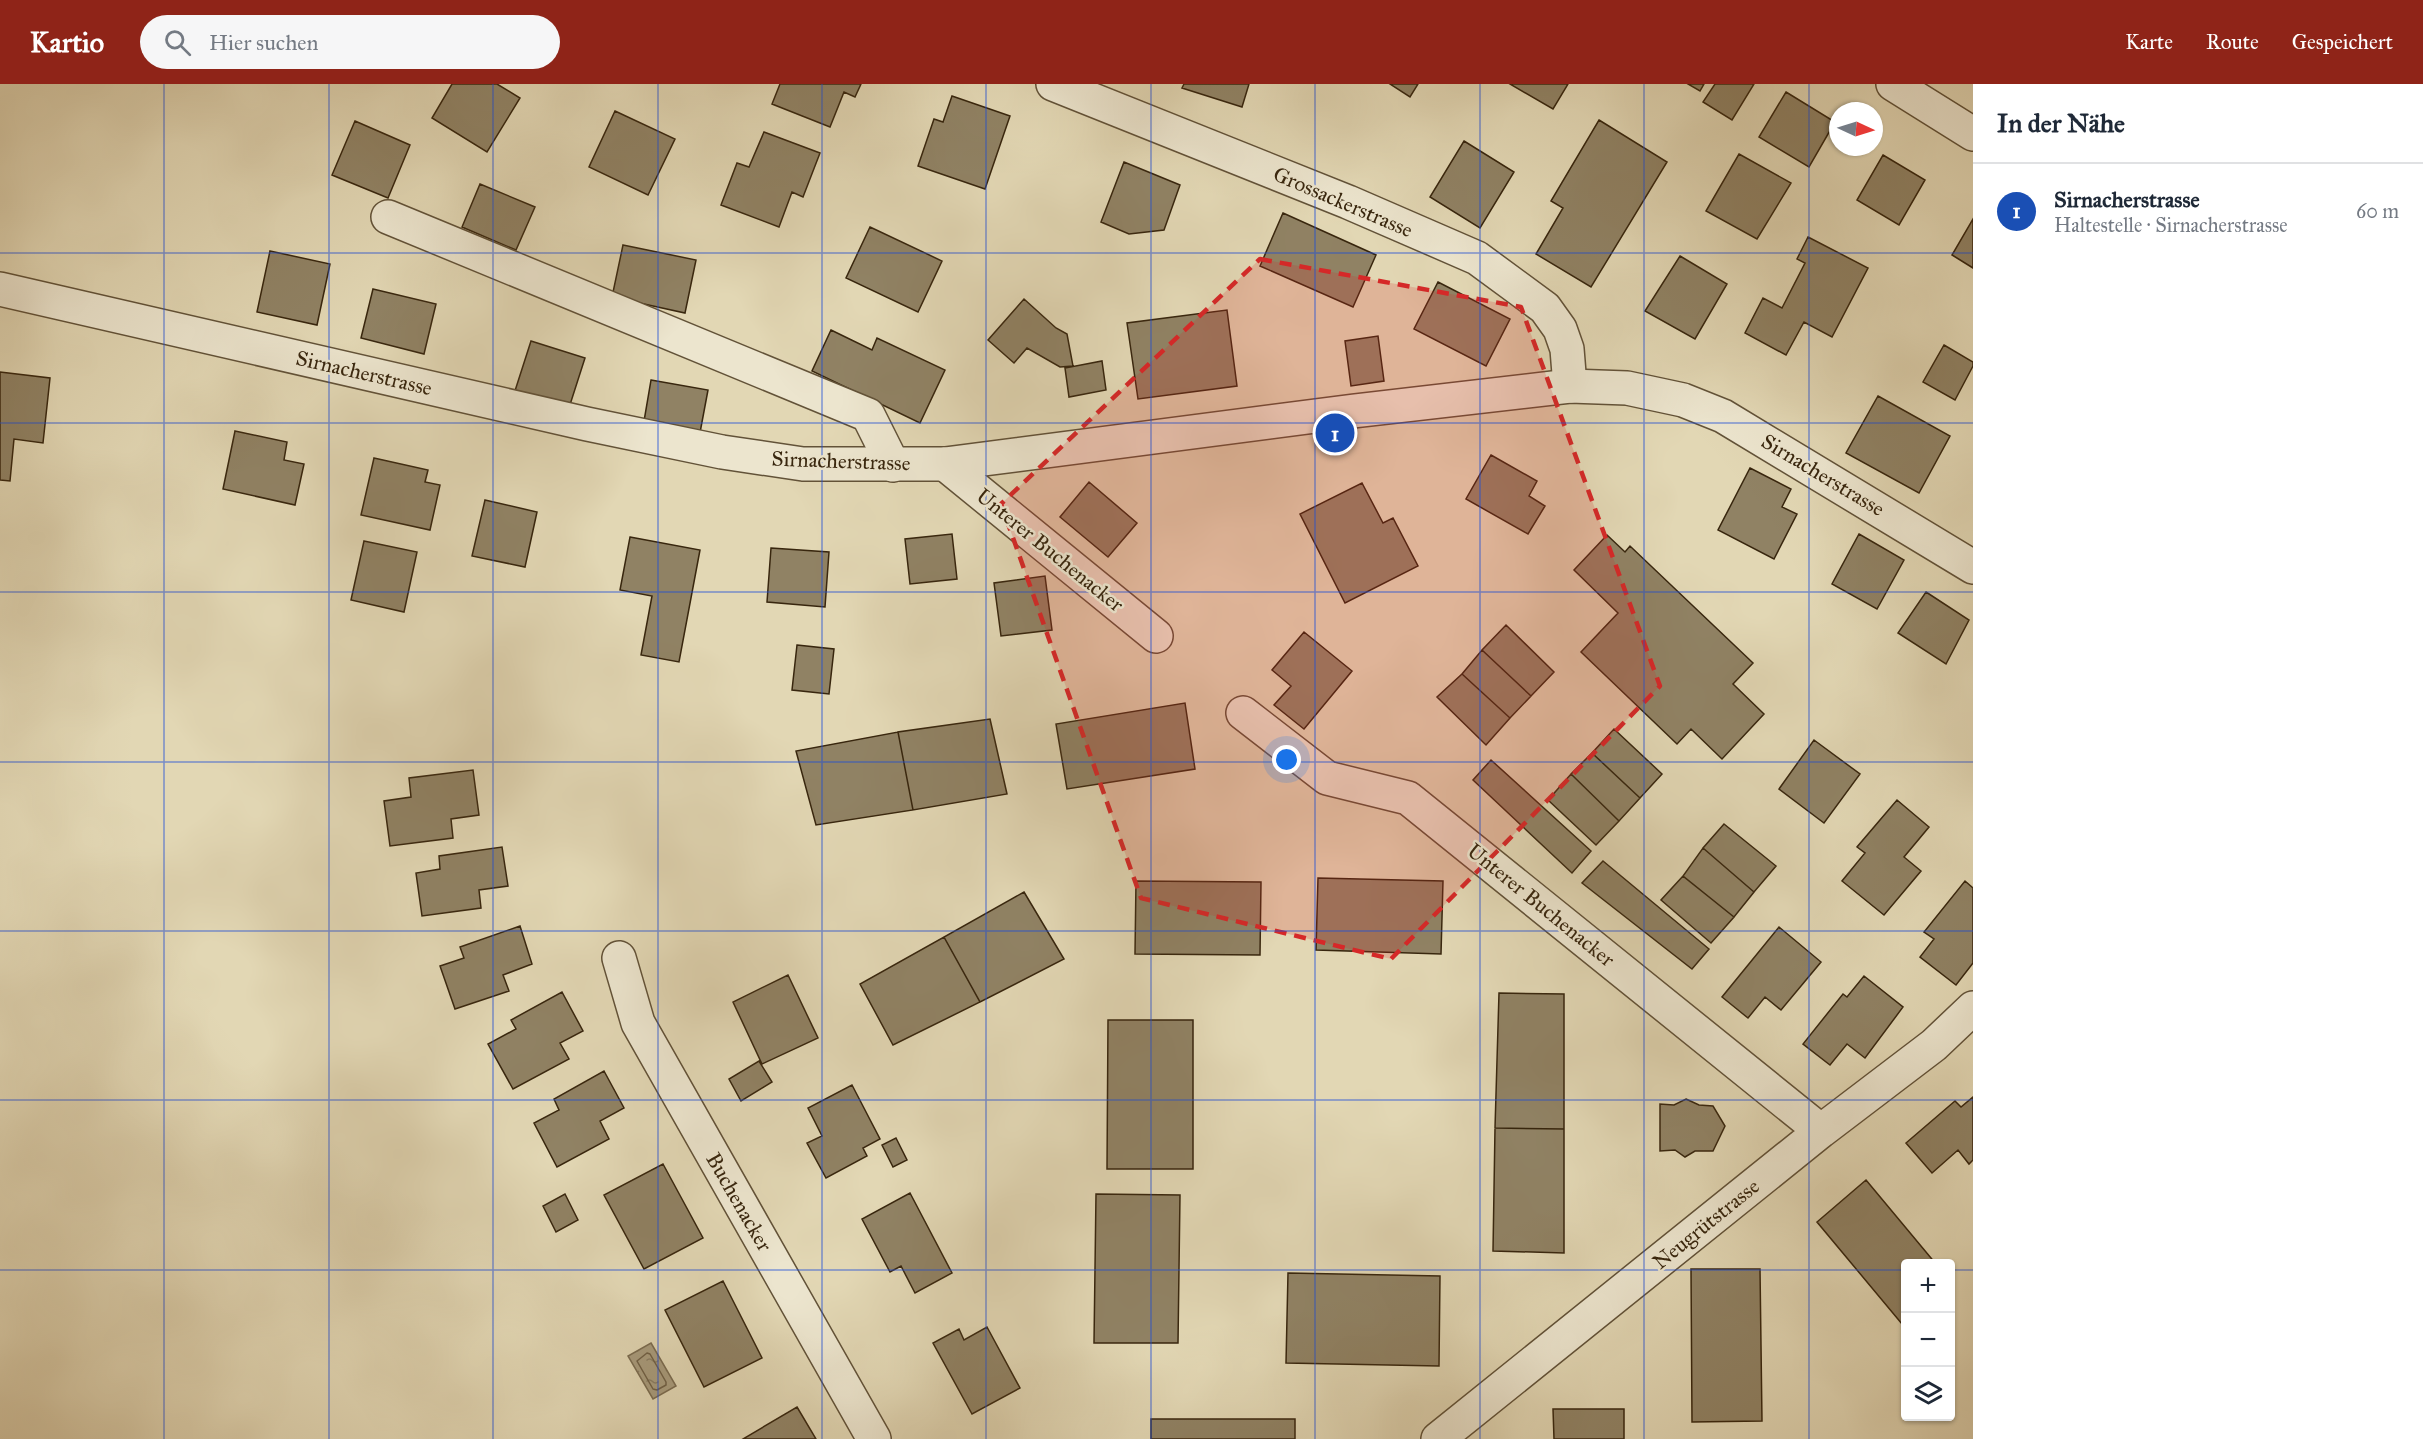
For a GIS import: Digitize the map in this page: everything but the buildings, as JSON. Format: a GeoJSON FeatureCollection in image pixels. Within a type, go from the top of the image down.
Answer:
{"type":"FeatureCollection","features":[{"type":"Feature","properties":{"kind":"street","name":"Grossackerstrasse"},"geometry":{"type":"LineString","coordinates":[[1053,84],[1348,202],[1477,258],[1545,308],[1560,329],[1567,349],[1570,386]]}},
{"type":"Feature","properties":{"kind":"street"},"geometry":{"type":"LineString","coordinates":[[1893,84],[1973,134]]}},
{"type":"Feature","properties":{"kind":"street"},"geometry":{"type":"LineString","coordinates":[[388,217],[868,415],[893,465]]}},
{"type":"Feature","properties":{"kind":"street","name":"Sirnacherstrasse"},"geometry":{"type":"LineString","coordinates":[[0,289],[587,424],[722,452],[803,464],[945,464],[1354,411],[1570,386],[1627,388],[1683,400],[1723,416],[1973,567]]}},
{"type":"Feature","properties":{"kind":"street","name":"Unterer Buchenacker"},"geometry":{"type":"LineString","coordinates":[[945,464],[1156,636]]}},
{"type":"Feature","properties":{"kind":"street","name":"Unterer Buchenacker"},"geometry":{"type":"LineString","coordinates":[[1243,713],[1327,778],[1408,798],[1821,1131]]}},
{"type":"Feature","properties":{"kind":"street","name":"Buchenacker"},"geometry":{"type":"LineString","coordinates":[[619,958],[638,1023],[874,1439]]}},
{"type":"Feature","properties":{"kind":"street","name":"Neugrütstrasse"},"geometry":{"type":"LineString","coordinates":[[1438,1439],[1821,1131],[1934,1045],[1973,1008]]}},
{"type":"Feature","properties":{"kind":"highlighted area"},"geometry":{"type":"Polygon","coordinates":[[[1260,259],[1521,307],[1660,686],[1391,959],[1141,898],[1001,504],[1260,259]]]}},
{"type":"Feature","properties":{"kind":"water"},"geometry":{"type":"Polygon","coordinates":[[[651,1343],[676,1386],[653,1399],[628,1356],[651,1343]]]}},
{"type":"Feature","properties":{"kind":"place","name":"Sirnacherstrasse"},"geometry":{"type":"Point","coordinates":[1335,433]}}]}
